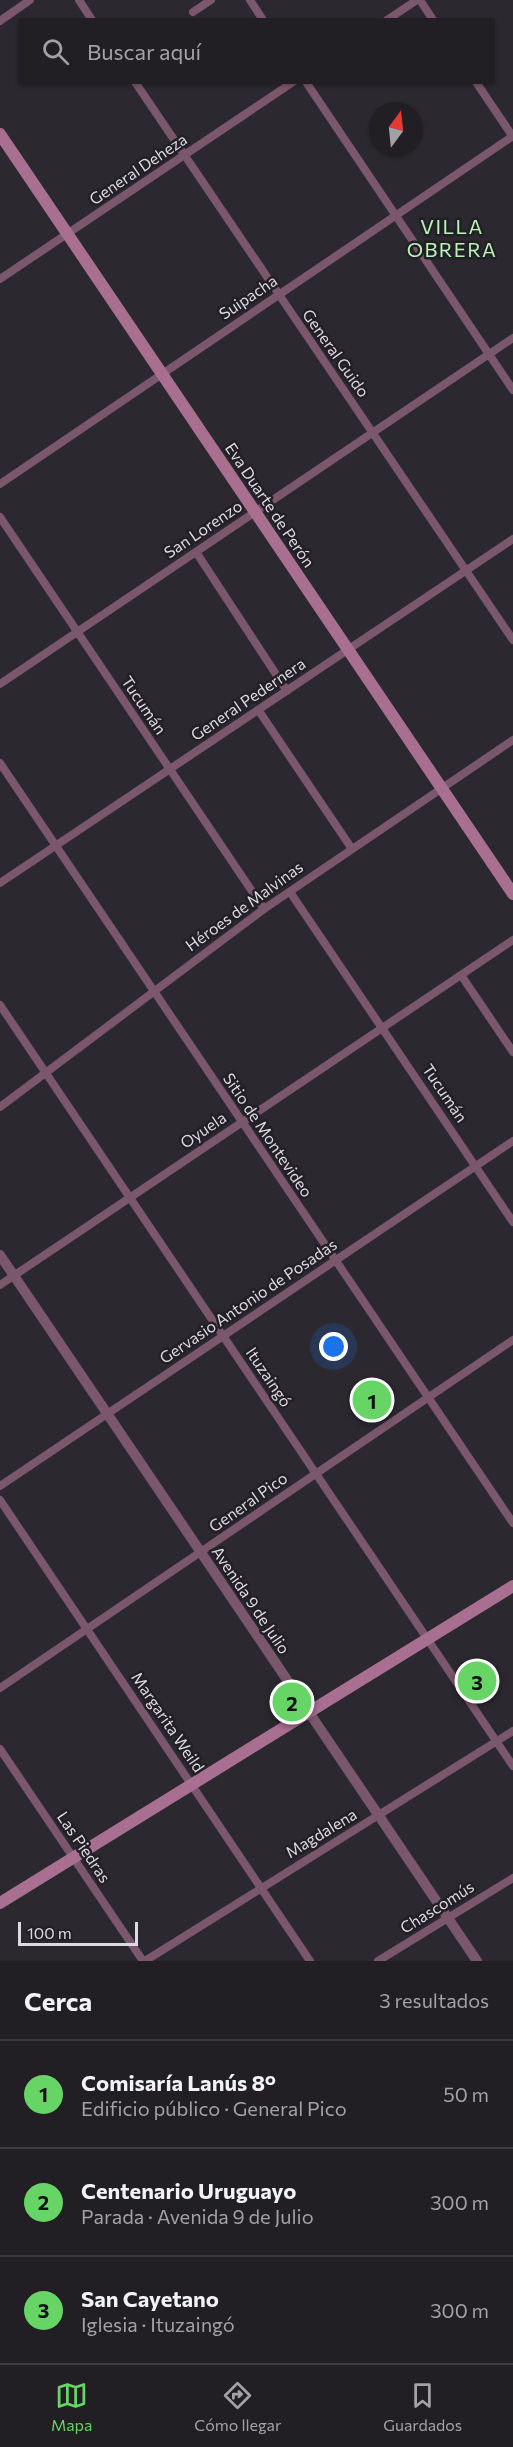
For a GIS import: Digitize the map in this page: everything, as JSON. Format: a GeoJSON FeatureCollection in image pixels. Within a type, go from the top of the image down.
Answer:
{"type":"FeatureCollection","features":[{"type":"Feature","properties":{"kind":"main road","name":"Eva Duarte de Perón"},"geometry":{"type":"LineString","coordinates":[[0,134],[513,894]]}},
{"type":"Feature","properties":{"kind":"main road"},"geometry":{"type":"LineString","coordinates":[[0,1903],[513,1586]]}},
{"type":"Feature","properties":{"kind":"street"},"geometry":{"type":"LineString","coordinates":[[0,21],[30,0]]}},
{"type":"Feature","properties":{"kind":"street"},"geometry":{"type":"LineString","coordinates":[[79,0],[91,18]]}},
{"type":"Feature","properties":{"kind":"street"},"geometry":{"type":"LineString","coordinates":[[193,12],[211,0]]}},
{"type":"Feature","properties":{"kind":"street"},"geometry":{"type":"LineString","coordinates":[[250,0],[262,18]]}},
{"type":"Feature","properties":{"kind":"street"},"geometry":{"type":"LineString","coordinates":[[390,18],[418,0],[432,18]]}},
{"type":"Feature","properties":{"kind":"street","name":"General Guido"},"geometry":{"type":"LineString","coordinates":[[136,84],[513,640]]}},
{"type":"Feature","properties":{"kind":"street","name":"General Deheza"},"geometry":{"type":"LineString","coordinates":[[0,279],[290,84]]}},
{"type":"Feature","properties":{"kind":"street"},"geometry":{"type":"LineString","coordinates":[[307,84],[513,390]]}},
{"type":"Feature","properties":{"kind":"street"},"geometry":{"type":"LineString","coordinates":[[477,84],[513,137]]}},
{"type":"Feature","properties":{"kind":"street","name":"Suipacha"},"geometry":{"type":"LineString","coordinates":[[0,484],[513,137]]}},
{"type":"Feature","properties":{"kind":"street","name":"San Lorenzo"},"geometry":{"type":"LineString","coordinates":[[0,684],[513,338]]}},
{"type":"Feature","properties":{"kind":"street","name":"Tucumán"},"geometry":{"type":"LineString","coordinates":[[0,517],[264,909]]}},
{"type":"Feature","properties":{"kind":"street","name":"General Pedernera"},"geometry":{"type":"LineString","coordinates":[[0,883],[513,539]]}},
{"type":"Feature","properties":{"kind":"street"},"geometry":{"type":"LineString","coordinates":[[196,552],[286,691]]}},
{"type":"Feature","properties":{"kind":"street"},"geometry":{"type":"LineString","coordinates":[[259,711],[352,849]]}},
{"type":"Feature","properties":{"kind":"street","name":"Héroes de Malvinas"},"geometry":{"type":"LineString","coordinates":[[0,1107],[264,909],[513,740]]}},
{"type":"Feature","properties":{"kind":"street","name":"Sitio de Montevideo"},"geometry":{"type":"LineString","coordinates":[[0,763],[513,1523]]}},
{"type":"Feature","properties":{"kind":"street","name":"Tucumán"},"geometry":{"type":"LineString","coordinates":[[290,891],[513,1222]]}},
{"type":"Feature","properties":{"kind":"street","name":"Oyuela"},"geometry":{"type":"LineString","coordinates":[[0,1285],[513,940]]}},
{"type":"Feature","properties":{"kind":"street"},"geometry":{"type":"LineString","coordinates":[[461,975],[513,1052]]}},
{"type":"Feature","properties":{"kind":"street","name":"Ituzaingó"},"geometry":{"type":"LineString","coordinates":[[0,1005],[513,1766]]}},
{"type":"Feature","properties":{"kind":"street","name":"Gervasio Antonio de Posadas"},"geometry":{"type":"LineString","coordinates":[[0,1486],[513,1141]]}},
{"type":"Feature","properties":{"kind":"street","name":"Avenida 9 de Julio"},"geometry":{"type":"LineString","coordinates":[[0,1255],[477,1961]]}},
{"type":"Feature","properties":{"kind":"street","name":"General Pico"},"geometry":{"type":"LineString","coordinates":[[0,1688],[513,1340]]}},
{"type":"Feature","properties":{"kind":"street","name":"Margarita Weild"},"geometry":{"type":"LineString","coordinates":[[0,1500],[310,1961]]}},
{"type":"Feature","properties":{"kind":"street","name":"Magdalena"},"geometry":{"type":"LineString","coordinates":[[144,1961],[513,1731]]}},
{"type":"Feature","properties":{"kind":"street","name":"Las Piedras"},"geometry":{"type":"LineString","coordinates":[[0,1749],[144,1961]]}},
{"type":"Feature","properties":{"kind":"street","name":"Chascomús"},"geometry":{"type":"LineString","coordinates":[[378,1961],[513,1878]]}},
{"type":"Feature","properties":{"kind":"place","name":"Comisaría Lanús 8°"},"geometry":{"type":"Point","coordinates":[372,1400]}},
{"type":"Feature","properties":{"kind":"place","name":"San Cayetano"},"geometry":{"type":"Point","coordinates":[477,1681]}},
{"type":"Feature","properties":{"kind":"place","name":"Centenario Uruguayo"},"geometry":{"type":"Point","coordinates":[292,1702]}},
{"type":"Feature","properties":{"kind":"district","name":"VILLA OBRERA"},"geometry":{"type":"Point","coordinates":[452,238]}}]}
